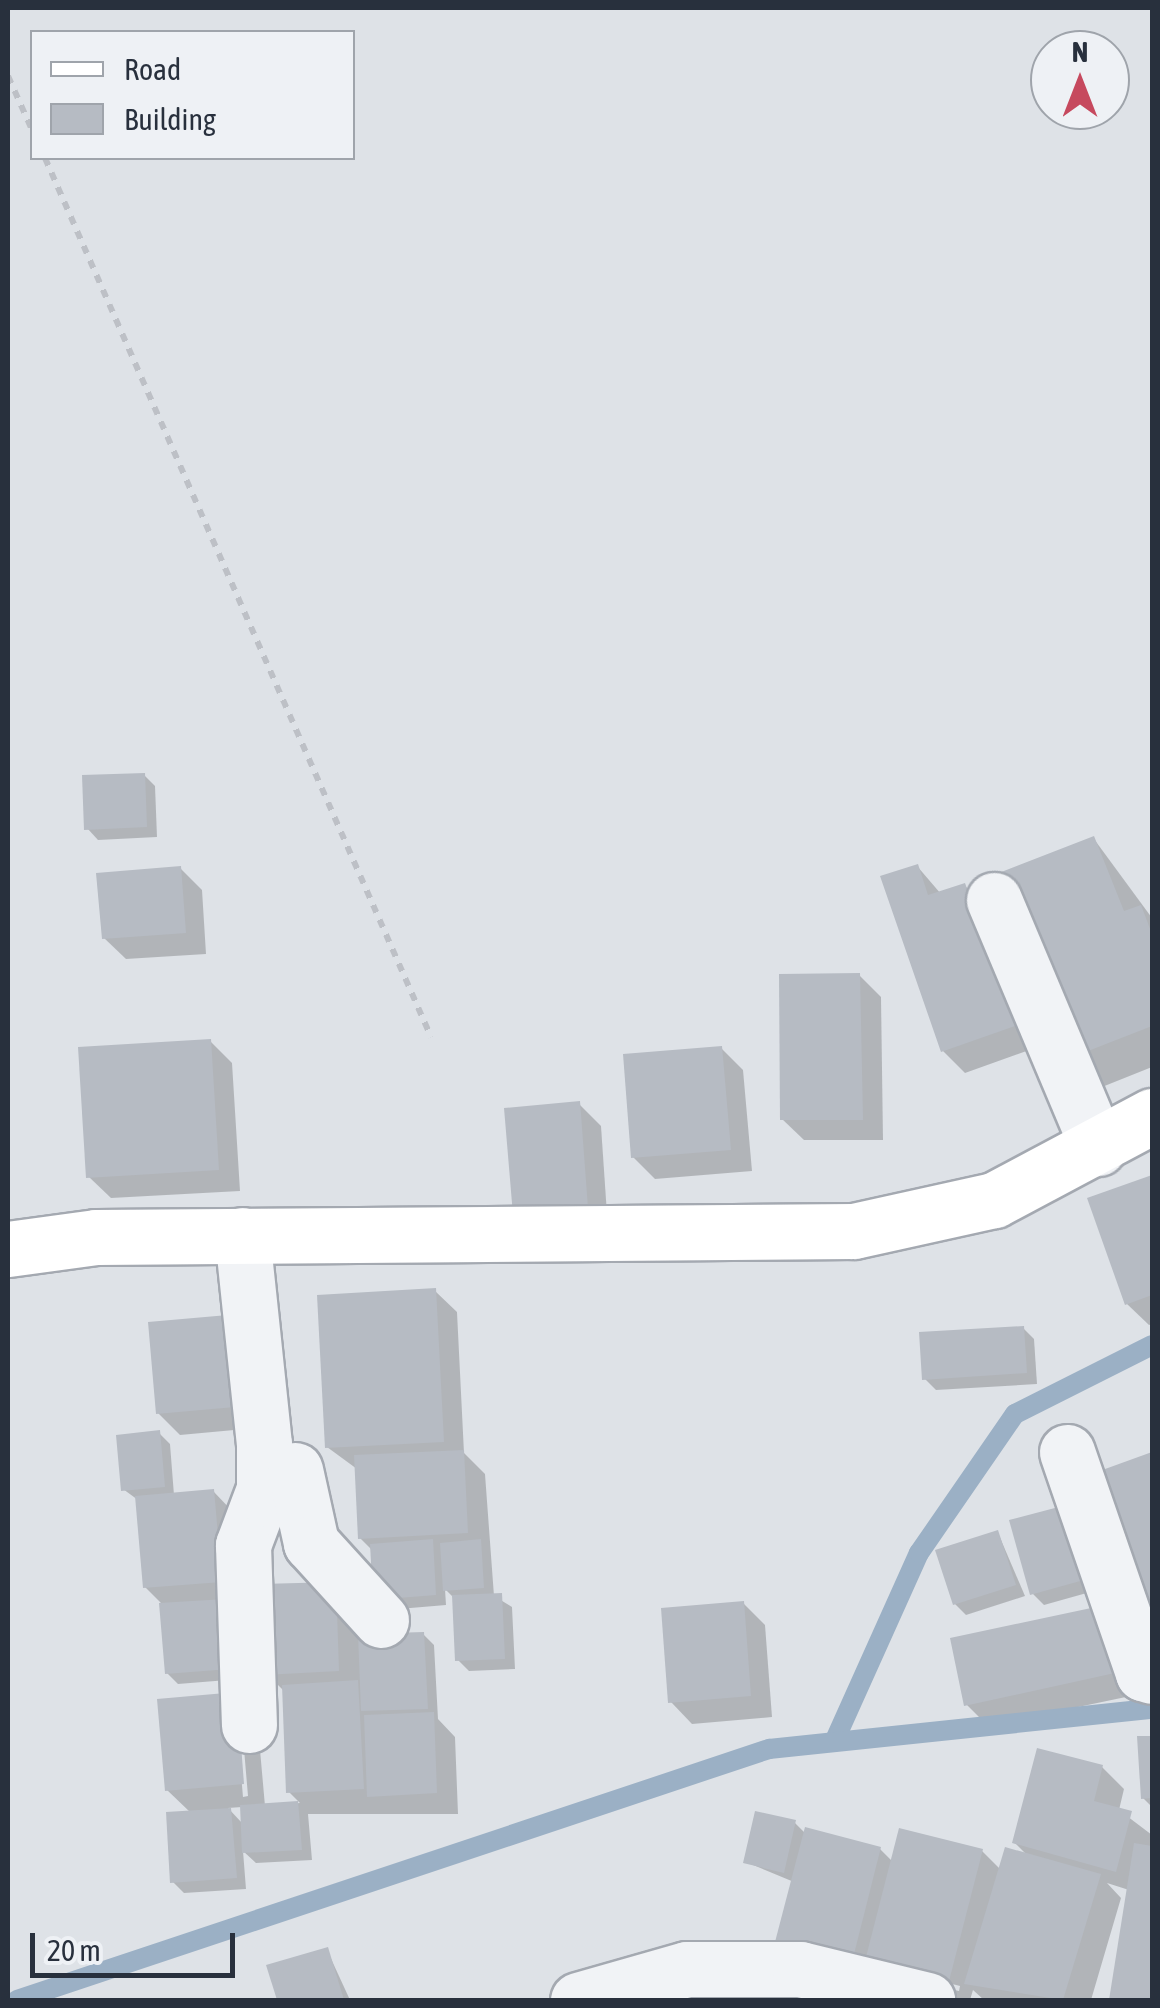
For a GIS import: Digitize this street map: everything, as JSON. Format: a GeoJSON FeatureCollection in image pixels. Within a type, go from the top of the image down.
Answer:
{"type":"FeatureCollection","features":[{"type":"Feature","properties":{"kind":"street"},"geometry":{"type":"LineString","coordinates":[[994,900],[1098,1148]]}},
{"type":"Feature","properties":{"kind":"street"},"geometry":{"type":"LineString","coordinates":[[8,1248],[242,1234],[854,1231],[994,1200],[1152,1116]]}},
{"type":"Feature","properties":{"kind":"street"},"geometry":{"type":"LineString","coordinates":[[242,1234],[310,1543],[381,1620]]}},
{"type":"Feature","properties":{"kind":"street"},"geometry":{"type":"LineString","coordinates":[[1067,1452],[1143,1672],[1152,1676]]}},
{"type":"Feature","properties":{"kind":"street"},"geometry":{"type":"LineString","coordinates":[[249,1725],[243,1545],[292,1470]]}},
{"type":"Feature","properties":{"kind":"street"},"geometry":{"type":"LineString","coordinates":[[578,2000],[687,1970],[800,1970],[927,2000]]}},
{"type":"Feature","properties":{"kind":"path"},"geometry":{"type":"LineString","coordinates":[[8,76],[30,126]]}},
{"type":"Feature","properties":{"kind":"path"},"geometry":{"type":"LineString","coordinates":[[47,160],[431,1036]]}},
{"type":"Feature","properties":{"kind":"building"},"geometry":{"type":"Polygon","coordinates":[[[145,773],[147,827],[84,830],[82,775],[145,773]]]}},
{"type":"Feature","properties":{"kind":"building"},"geometry":{"type":"Polygon","coordinates":[[[1094,836],[1124,911],[1141,905],[1152,934],[1152,1026],[1065,1060],[991,876],[1094,836]]]}},
{"type":"Feature","properties":{"kind":"building"},"geometry":{"type":"Polygon","coordinates":[[[918,864],[928,895],[965,883],[1015,1026],[941,1052],[880,876],[918,864]]]}},
{"type":"Feature","properties":{"kind":"building"},"geometry":{"type":"Polygon","coordinates":[[[181,866],[186,933],[102,939],[96,873],[181,866]]]}},
{"type":"Feature","properties":{"kind":"building"},"geometry":{"type":"Polygon","coordinates":[[[860,973],[863,1120],[780,1120],[779,974],[860,973]]]}},
{"type":"Feature","properties":{"kind":"building"},"geometry":{"type":"Polygon","coordinates":[[[211,1039],[219,1170],[86,1178],[78,1047],[211,1039]]]}},
{"type":"Feature","properties":{"kind":"building"},"geometry":{"type":"Polygon","coordinates":[[[722,1046],[731,1150],[631,1158],[623,1054],[722,1046]]]}},
{"type":"Feature","properties":{"kind":"building"},"geometry":{"type":"Polygon","coordinates":[[[580,1101],[588,1208],[513,1215],[504,1108],[580,1101]]]}},
{"type":"Feature","properties":{"kind":"building"},"geometry":{"type":"Polygon","coordinates":[[[1152,1175],[1152,1295],[1125,1305],[1087,1198],[1152,1175]]]}},
{"type":"Feature","properties":{"kind":"building"},"geometry":{"type":"Polygon","coordinates":[[[436,1288],[444,1442],[325,1448],[317,1295],[436,1288]]]}},
{"type":"Feature","properties":{"kind":"building"},"geometry":{"type":"Polygon","coordinates":[[[228,1315],[235,1407],[156,1414],[148,1322],[228,1315]]]}},
{"type":"Feature","properties":{"kind":"building"},"geometry":{"type":"Polygon","coordinates":[[[1024,1326],[1027,1373],[922,1380],[919,1332],[1024,1326]]]}},
{"type":"Feature","properties":{"kind":"building"},"geometry":{"type":"Polygon","coordinates":[[[160,1430],[165,1487],[121,1491],[116,1435],[160,1430]]]}},
{"type":"Feature","properties":{"kind":"building"},"geometry":{"type":"Polygon","coordinates":[[[464,1450],[468,1533],[358,1539],[354,1455],[464,1450]]]}},
{"type":"Feature","properties":{"kind":"building"},"geometry":{"type":"Polygon","coordinates":[[[1152,1452],[1152,1600],[1131,1608],[1083,1477],[1152,1452]]]}},
{"type":"Feature","properties":{"kind":"building"},"geometry":{"type":"Polygon","coordinates":[[[214,1489],[222,1582],[143,1588],[135,1496],[214,1489]]]}},
{"type":"Feature","properties":{"kind":"building"},"geometry":{"type":"Polygon","coordinates":[[[1070,1504],[1091,1578],[1030,1595],[1009,1520],[1070,1504]]]}},
{"type":"Feature","properties":{"kind":"building"},"geometry":{"type":"Polygon","coordinates":[[[998,1530],[1016,1585],[953,1605],[935,1550],[998,1530]]]}},
{"type":"Feature","properties":{"kind":"building"},"geometry":{"type":"Polygon","coordinates":[[[433,1539],[436,1595],[373,1600],[370,1544],[433,1539]]]}},
{"type":"Feature","properties":{"kind":"building"},"geometry":{"type":"Polygon","coordinates":[[[481,1539],[484,1588],[443,1591],[440,1543],[481,1539]]]}},
{"type":"Feature","properties":{"kind":"building"},"geometry":{"type":"Polygon","coordinates":[[[336,1582],[339,1671],[264,1675],[261,1584],[336,1582]]]}},
{"type":"Feature","properties":{"kind":"building"},"geometry":{"type":"Polygon","coordinates":[[[502,1593],[505,1659],[455,1661],[452,1595],[502,1593]]]}},
{"type":"Feature","properties":{"kind":"building"},"geometry":{"type":"Polygon","coordinates":[[[226,1599],[230,1669],[165,1674],[159,1603],[226,1599]]]}},
{"type":"Feature","properties":{"kind":"building"},"geometry":{"type":"Polygon","coordinates":[[[744,1601],[751,1696],[668,1703],[661,1608],[744,1601]]]}},
{"type":"Feature","properties":{"kind":"building"},"geometry":{"type":"Polygon","coordinates":[[[1110,1604],[1124,1671],[964,1706],[950,1638],[1110,1604]]]}},
{"type":"Feature","properties":{"kind":"building"},"geometry":{"type":"Polygon","coordinates":[[[424,1632],[428,1709],[361,1711],[358,1634],[424,1632]]]}},
{"type":"Feature","properties":{"kind":"building"},"geometry":{"type":"Polygon","coordinates":[[[358,1680],[364,1789],[286,1793],[282,1685],[358,1680]]]}},
{"type":"Feature","properties":{"kind":"building"},"geometry":{"type":"Polygon","coordinates":[[[237,1692],[244,1784],[165,1791],[157,1699],[237,1692]]]}},
{"type":"Feature","properties":{"kind":"building"},"geometry":{"type":"Polygon","coordinates":[[[434,1712],[437,1793],[367,1797],[364,1715],[434,1712]]]}},
{"type":"Feature","properties":{"kind":"building"},"geometry":{"type":"Polygon","coordinates":[[[1137,1736],[1152,1736],[1152,1798],[1141,1799],[1137,1736]]]}},
{"type":"Feature","properties":{"kind":"building"},"geometry":{"type":"Polygon","coordinates":[[[1037,1748],[1103,1765],[1094,1801],[1132,1811],[1116,1872],[1012,1843],[1037,1748]]]}},
{"type":"Feature","properties":{"kind":"building"},"geometry":{"type":"Polygon","coordinates":[[[298,1801],[302,1850],[242,1853],[240,1805],[298,1801]]]}},
{"type":"Feature","properties":{"kind":"building"},"geometry":{"type":"Polygon","coordinates":[[[231,1808],[237,1878],[170,1883],[166,1812],[231,1808]]]}},
{"type":"Feature","properties":{"kind":"building"},"geometry":{"type":"Polygon","coordinates":[[[755,1811],[796,1820],[784,1873],[743,1863],[755,1811]]]}},
{"type":"Feature","properties":{"kind":"building"},"geometry":{"type":"Polygon","coordinates":[[[805,1827],[881,1847],[852,1962],[775,1942],[805,1827]]]}},
{"type":"Feature","properties":{"kind":"building"},"geometry":{"type":"Polygon","coordinates":[[[899,1828],[983,1849],[948,1985],[864,1965],[899,1828]]]}},
{"type":"Feature","properties":{"kind":"building"},"geometry":{"type":"Polygon","coordinates":[[[1134,1843],[1152,1846],[1152,2000],[1109,2000],[1134,1843]]]}},
{"type":"Feature","properties":{"kind":"building"},"geometry":{"type":"Polygon","coordinates":[[[1005,1847],[1101,1874],[1063,2000],[964,1984],[1005,1847]]]}},
{"type":"Feature","properties":{"kind":"building"},"geometry":{"type":"Polygon","coordinates":[[[328,1947],[344,2000],[277,2000],[266,1965],[328,1947]]]}},
{"type":"Feature","properties":{"kind":"waterway"},"geometry":{"type":"LineString","coordinates":[[834,1742],[919,1553],[1015,1414],[1152,1345]]}},
{"type":"Feature","properties":{"kind":"waterway"},"geometry":{"type":"LineString","coordinates":[[17,2000],[769,1749],[1152,1709]]}}]}
